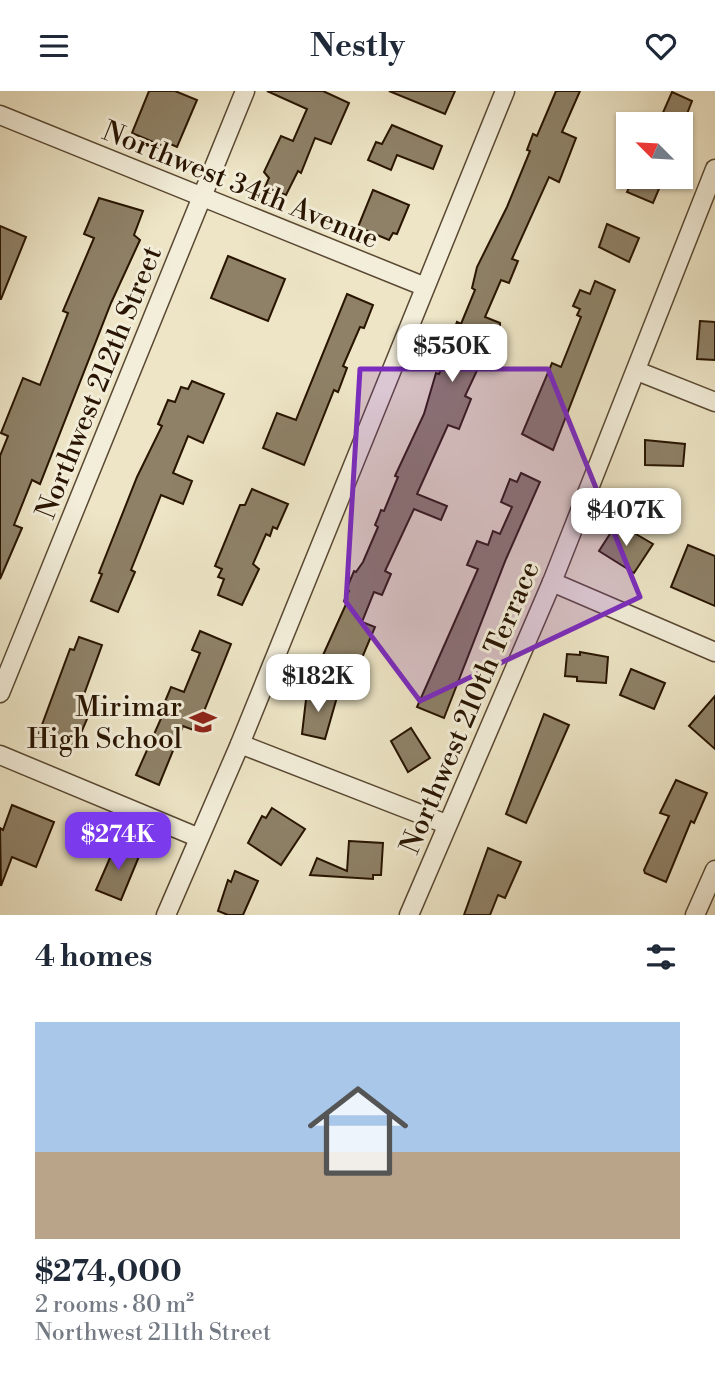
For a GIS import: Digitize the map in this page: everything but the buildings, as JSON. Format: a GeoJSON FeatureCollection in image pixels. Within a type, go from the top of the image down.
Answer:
{"type":"FeatureCollection","features":[{"type":"Feature","properties":{"kind":"street","name":"Northwest 212th Street"},"geometry":{"type":"LineString","coordinates":[[0,693],[245,91]]}},
{"type":"Feature","properties":{"kind":"street"},"geometry":{"type":"LineString","coordinates":[[166,915],[197,837],[240,744],[423,286],[505,91]]}},
{"type":"Feature","properties":{"kind":"street","name":"Northwest 34th Avenue"},"geometry":{"type":"LineString","coordinates":[[0,115],[423,286]]}},
{"type":"Feature","properties":{"kind":"street","name":"Northwest 210th Terrace"},"geometry":{"type":"LineString","coordinates":[[409,915],[551,582],[715,169]]}},
{"type":"Feature","properties":{"kind":"street"},"geometry":{"type":"LineString","coordinates":[[637,370],[715,402]]}},
{"type":"Feature","properties":{"kind":"street"},"geometry":{"type":"LineString","coordinates":[[551,582],[715,652]]}},
{"type":"Feature","properties":{"kind":"street"},"geometry":{"type":"LineString","coordinates":[[240,744],[446,824]]}},
{"type":"Feature","properties":{"kind":"street"},"geometry":{"type":"LineString","coordinates":[[0,755],[197,837]]}},
{"type":"Feature","properties":{"kind":"street"},"geometry":{"type":"LineString","coordinates":[[695,915],[715,870]]}},
{"type":"Feature","properties":{"kind":"highlighted area"},"geometry":{"type":"Polygon","coordinates":[[[360,369],[548,369],[640,597],[420,701],[346,602],[360,369]]]}},
{"type":"Feature","properties":{"kind":"place","name":"Mirimar High School"},"geometry":{"type":"Point","coordinates":[203,722]}}]}
